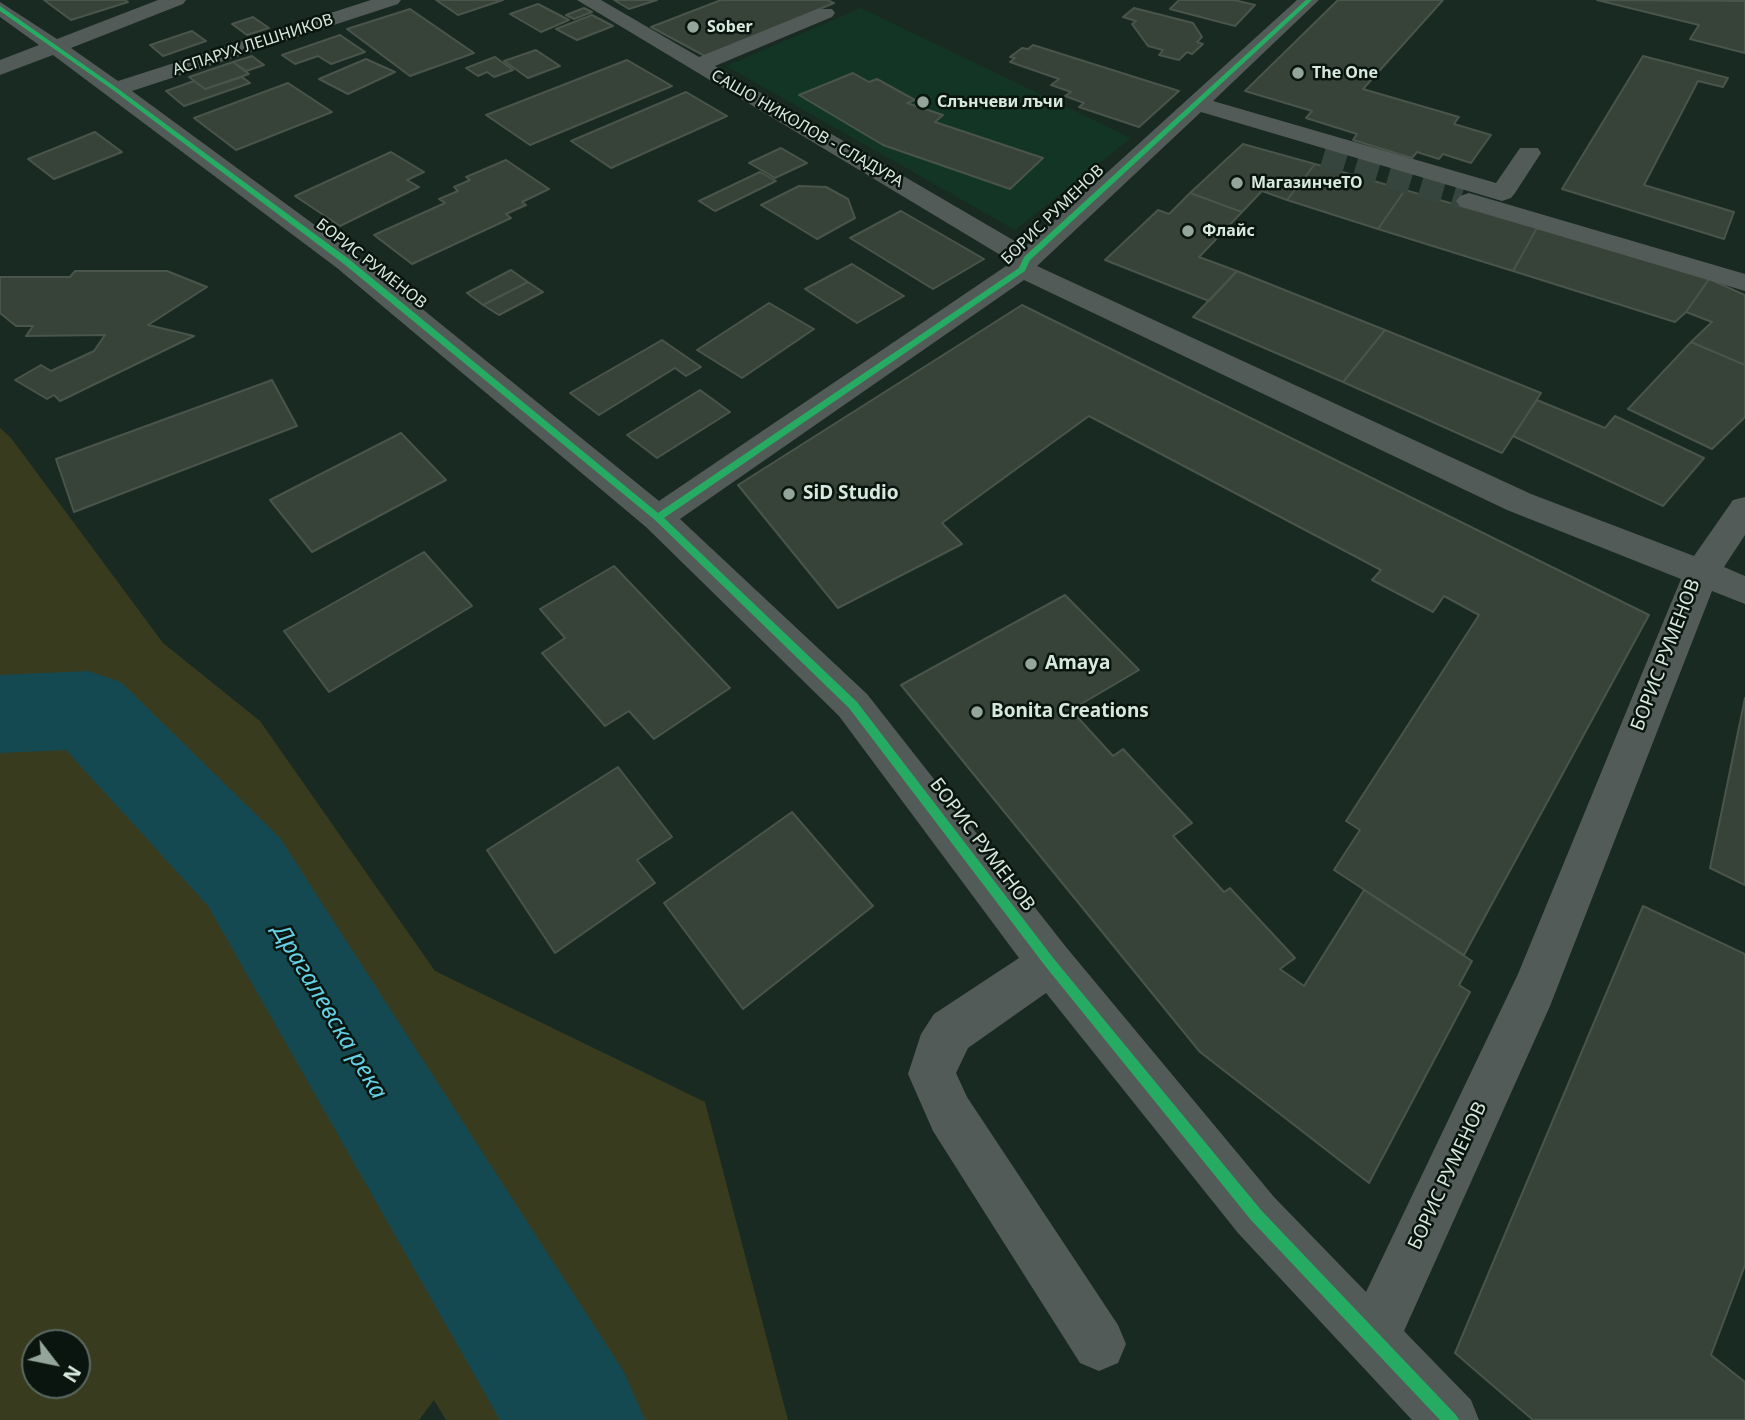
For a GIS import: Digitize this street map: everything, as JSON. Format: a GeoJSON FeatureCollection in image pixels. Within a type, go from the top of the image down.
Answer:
{"type":"FeatureCollection","features":[{"type":"Feature","properties":{"kind":"street"},"geometry":{"type":"LineString","coordinates":[[0,68],[176,0]]}},
{"type":"Feature","properties":{"kind":"street","name":"АСПАРУХ ЛЕШНИКОВ"},"geometry":{"type":"LineString","coordinates":[[115,89],[391,0]]}},
{"type":"Feature","properties":{"kind":"street","name":"САШО НИКОЛОВ - СЛАДУРА"},"geometry":{"type":"LineString","coordinates":[[587,0],[1025,264]]}},
{"type":"Feature","properties":{"kind":"street","name":"БОРИС РУМЕНОВ"},"geometry":{"type":"LineString","coordinates":[[658,519],[1025,264],[1309,0]]}},
{"type":"Feature","properties":{"kind":"street","name":"БОРИС РУМЕНОВ"},"geometry":{"type":"LineString","coordinates":[[0,8],[115,89],[347,262],[658,519],[853,705],[1050,962],[1256,1215],[1451,1420]]}},
{"type":"Feature","properties":{"kind":"street"},"geometry":{"type":"LineString","coordinates":[[698,65],[825,13]]}},
{"type":"Feature","properties":{"kind":"street"},"geometry":{"type":"LineString","coordinates":[[1189,110],[1502,193],[1529,153]]}},
{"type":"Feature","properties":{"kind":"street"},"geometry":{"type":"LineString","coordinates":[[1189,110],[1323,157]]}},
{"type":"Feature","properties":{"kind":"street"},"geometry":{"type":"LineString","coordinates":[[1461,198],[1745,283]]}},
{"type":"Feature","properties":{"kind":"street","name":"БОРИС РУМЕНОВ"},"geometry":{"type":"LineString","coordinates":[[1025,264],[1518,502],[1723,582],[1373,1338]]}},
{"type":"Feature","properties":{"kind":"street"},"geometry":{"type":"LineString","coordinates":[[1723,582],[1745,509]]}},
{"type":"Feature","properties":{"kind":"street"},"geometry":{"type":"LineString","coordinates":[[1050,962],[951,1031],[938,1051],[932,1074],[950,1114],[1099,1344]]}},
{"type":"Feature","properties":{"kind":"shaded area","name":"Слънчеви лъчи"},"geometry":{"type":"Polygon","coordinates":[[[861,8],[1131,138],[1015,230],[726,66],[861,8]]]}},
{"type":"Feature","properties":{"kind":"shaded area"},"geometry":{"type":"Polygon","coordinates":[[[0,428],[11,438],[163,643],[260,721],[435,971],[705,1102],[788,1420],[446,1420],[434,1400],[419,1420],[0,1420],[0,428]]]}},
{"type":"Feature","properties":{"kind":"building"},"geometry":{"type":"Polygon","coordinates":[[[44,0],[125,0],[128,2],[71,20],[44,0]]]}},
{"type":"Feature","properties":{"kind":"building"},"geometry":{"type":"Polygon","coordinates":[[[436,0],[503,0],[458,15],[436,0]]]}},
{"type":"Feature","properties":{"kind":"building"},"geometry":{"type":"Polygon","coordinates":[[[614,0],[657,0],[629,9],[614,0]]]}},
{"type":"Feature","properties":{"kind":"building"},"geometry":{"type":"Polygon","coordinates":[[[721,0],[827,0],[834,3],[705,56],[651,27],[721,0]]]}},
{"type":"Feature","properties":{"kind":"building"},"geometry":{"type":"Polygon","coordinates":[[[1179,0],[1234,0],[1255,5],[1235,26],[1170,9],[1179,0]]]}},
{"type":"Feature","properties":{"kind":"building"},"geometry":{"type":"Polygon","coordinates":[[[1338,0],[1443,0],[1363,89],[1459,117],[1454,124],[1491,135],[1471,163],[1443,154],[1439,159],[1417,152],[1412,158],[1353,140],[1357,134],[1306,118],[1312,111],[1245,91],[1338,0]]]}},
{"type":"Feature","properties":{"kind":"building"},"geometry":{"type":"Polygon","coordinates":[[[1597,0],[1745,1],[1745,53],[1690,39],[1699,25],[1597,0]]]}},
{"type":"Feature","properties":{"kind":"building"},"geometry":{"type":"Polygon","coordinates":[[[538,4],[569,20],[541,32],[510,14],[538,4]]]}},
{"type":"Feature","properties":{"kind":"building"},"geometry":{"type":"Polygon","coordinates":[[[584,8],[592,12],[574,19],[566,15],[584,8]]]}},
{"type":"Feature","properties":{"kind":"building"},"geometry":{"type":"Polygon","coordinates":[[[1134,8],[1193,23],[1202,37],[1197,42],[1203,44],[1192,54],[1187,52],[1179,60],[1159,55],[1163,50],[1148,46],[1132,24],[1136,21],[1123,17],[1134,8]]]}},
{"type":"Feature","properties":{"kind":"building"},"geometry":{"type":"Polygon","coordinates":[[[410,9],[474,53],[410,76],[347,29],[410,9]]]}},
{"type":"Feature","properties":{"kind":"building"},"geometry":{"type":"Polygon","coordinates":[[[592,15],[613,26],[577,40],[556,29],[592,15]]]}},
{"type":"Feature","properties":{"kind":"building"},"geometry":{"type":"Polygon","coordinates":[[[253,17],[269,28],[247,35],[232,24],[253,17]]]}},
{"type":"Feature","properties":{"kind":"building"},"geometry":{"type":"Polygon","coordinates":[[[192,31],[206,41],[163,56],[150,45],[192,31]]]}},
{"type":"Feature","properties":{"kind":"building"},"geometry":{"type":"Polygon","coordinates":[[[340,35],[365,52],[331,64],[318,56],[295,64],[282,55],[340,35]]]}},
{"type":"Feature","properties":{"kind":"building"},"geometry":{"type":"Polygon","coordinates":[[[1033,45],[1179,91],[1139,127],[1079,107],[1084,103],[1065,96],[1071,92],[1051,85],[1059,79],[1010,62],[1015,58],[1010,57],[1022,48],[1028,49],[1033,45]]]}},
{"type":"Feature","properties":{"kind":"building"},"geometry":{"type":"Polygon","coordinates":[[[536,50],[560,66],[528,78],[504,61],[536,50]]]}},
{"type":"Feature","properties":{"kind":"building"},"geometry":{"type":"Polygon","coordinates":[[[252,56],[264,65],[246,71],[233,62],[252,56]]]}},
{"type":"Feature","properties":{"kind":"building"},"geometry":{"type":"Polygon","coordinates":[[[1643,56],[1728,78],[1723,87],[1698,81],[1644,185],[1734,212],[1724,239],[1562,189],[1643,56]]]}},
{"type":"Feature","properties":{"kind":"building"},"geometry":{"type":"Polygon","coordinates":[[[495,57],[513,70],[494,77],[487,72],[478,76],[466,68],[495,57]]]}},
{"type":"Feature","properties":{"kind":"building"},"geometry":{"type":"Polygon","coordinates":[[[366,59],[395,72],[348,94],[319,79],[366,59]]]}},
{"type":"Feature","properties":{"kind":"building"},"geometry":{"type":"Polygon","coordinates":[[[627,60],[672,86],[530,145],[486,115],[627,60]]]}},
{"type":"Feature","properties":{"kind":"building"},"geometry":{"type":"Polygon","coordinates":[[[233,62],[249,74],[205,89],[189,77],[233,62]]]}},
{"type":"Feature","properties":{"kind":"building"},"geometry":{"type":"Polygon","coordinates":[[[853,73],[869,82],[877,79],[915,100],[907,103],[943,115],[935,122],[1043,158],[1010,189],[883,145],[799,95],[853,73]]]}},
{"type":"Feature","properties":{"kind":"building"},"geometry":{"type":"Polygon","coordinates":[[[242,77],[250,83],[184,106],[166,91],[194,81],[205,89],[242,77]]]}},
{"type":"Feature","properties":{"kind":"building"},"geometry":{"type":"Polygon","coordinates":[[[288,83],[332,112],[236,150],[194,118],[288,83]]]}},
{"type":"Feature","properties":{"kind":"building"},"geometry":{"type":"Polygon","coordinates":[[[686,92],[727,116],[611,168],[571,141],[686,92]]]}},
{"type":"Feature","properties":{"kind":"building"},"geometry":{"type":"Polygon","coordinates":[[[95,132],[122,152],[54,179],[28,159],[95,132]]]}},
{"type":"Feature","properties":{"kind":"building"},"geometry":{"type":"Polygon","coordinates":[[[1243,144],[1315,164],[1287,200],[1262,191],[1242,212],[1190,193],[1243,144]]]}},
{"type":"Feature","properties":{"kind":"building"},"geometry":{"type":"Polygon","coordinates":[[[781,148],[807,163],[775,178],[749,163],[781,148]]]}},
{"type":"Feature","properties":{"kind":"building"},"geometry":{"type":"Polygon","coordinates":[[[391,152],[424,172],[407,180],[419,187],[340,226],[295,196],[391,152]]]}},
{"type":"Feature","properties":{"kind":"building"},"geometry":{"type":"Polygon","coordinates":[[[506,160],[549,189],[522,202],[526,205],[506,214],[511,218],[412,264],[374,235],[445,203],[439,199],[458,191],[454,187],[470,180],[466,177],[506,160]]]}},
{"type":"Feature","properties":{"kind":"building"},"geometry":{"type":"Polygon","coordinates":[[[1315,164],[1405,190],[1378,229],[1287,200],[1315,164]]]}},
{"type":"Feature","properties":{"kind":"building"},"geometry":{"type":"Polygon","coordinates":[[[760,172],[776,181],[715,211],[699,201],[760,172]]]}},
{"type":"Feature","properties":{"kind":"building"},"geometry":{"type":"Polygon","coordinates":[[[799,186],[826,187],[848,199],[855,218],[817,239],[761,205],[799,186]]]}},
{"type":"Feature","properties":{"kind":"building"},"geometry":{"type":"Polygon","coordinates":[[[1405,190],[1537,228],[1513,271],[1378,229],[1405,190]]]}},
{"type":"Feature","properties":{"kind":"building"},"geometry":{"type":"Polygon","coordinates":[[[1190,193],[1242,212],[1199,257],[1237,271],[1209,301],[1105,260],[1158,210],[1169,214],[1190,193]]]}},
{"type":"Feature","properties":{"kind":"building"},"geometry":{"type":"Polygon","coordinates":[[[901,211],[984,259],[933,289],[850,238],[901,211]]]}},
{"type":"Feature","properties":{"kind":"building"},"geometry":{"type":"Polygon","coordinates":[[[1537,228],[1709,279],[1686,312],[1675,322],[1513,271],[1537,228]]]}},
{"type":"Feature","properties":{"kind":"building"},"geometry":{"type":"Polygon","coordinates":[[[852,264],[904,296],[857,323],[805,289],[852,264]]]}},
{"type":"Feature","properties":{"kind":"building"},"geometry":{"type":"Polygon","coordinates":[[[511,270],[528,282],[483,305],[467,293],[511,270]]]}},
{"type":"Feature","properties":{"kind":"building"},"geometry":{"type":"Polygon","coordinates":[[[75,271],[167,271],[207,287],[148,325],[194,336],[60,401],[54,395],[47,399],[15,380],[41,365],[51,371],[94,351],[105,335],[26,336],[33,326],[16,326],[0,313],[0,277],[70,277],[75,271]]]}},
{"type":"Feature","properties":{"kind":"building"},"geometry":{"type":"Polygon","coordinates":[[[1237,271],[1385,330],[1343,382],[1193,317],[1237,271]]]}},
{"type":"Feature","properties":{"kind":"building"},"geometry":{"type":"Polygon","coordinates":[[[1709,279],[1745,295],[1745,365],[1691,342],[1712,322],[1686,312],[1709,279]]]}},
{"type":"Feature","properties":{"kind":"building"},"geometry":{"type":"Polygon","coordinates":[[[528,282],[543,292],[499,315],[483,305],[528,282]]]}},
{"type":"Feature","properties":{"kind":"building"},"geometry":{"type":"Polygon","coordinates":[[[769,303],[814,329],[742,378],[697,350],[769,303]]]}},
{"type":"Feature","properties":{"kind":"building"},"geometry":{"type":"Polygon","coordinates":[[[1022,305],[1649,615],[1464,955],[1334,870],[1360,830],[1346,821],[1479,615],[1444,596],[1433,612],[1372,580],[1381,570],[1089,416],[942,523],[962,544],[838,608],[738,485],[1022,305]]]}},
{"type":"Feature","properties":{"kind":"building"},"geometry":{"type":"Polygon","coordinates":[[[1385,330],[1541,393],[1502,453],[1343,382],[1385,330]]]}},
{"type":"Feature","properties":{"kind":"building"},"geometry":{"type":"Polygon","coordinates":[[[662,340],[701,367],[686,376],[675,368],[599,415],[570,393],[662,340]]]}},
{"type":"Feature","properties":{"kind":"building"},"geometry":{"type":"Polygon","coordinates":[[[1691,342],[1745,365],[1745,417],[1712,449],[1628,409],[1691,342]]]}},
{"type":"Feature","properties":{"kind":"building"},"geometry":{"type":"Polygon","coordinates":[[[272,380],[297,426],[74,512],[56,459],[272,380]]]}},
{"type":"Feature","properties":{"kind":"building"},"geometry":{"type":"Polygon","coordinates":[[[700,390],[730,412],[657,458],[627,435],[700,390]]]}},
{"type":"Feature","properties":{"kind":"building"},"geometry":{"type":"Polygon","coordinates":[[[1537,400],[1605,428],[1615,416],[1704,458],[1663,506],[1513,436],[1537,400]]]}},
{"type":"Feature","properties":{"kind":"building"},"geometry":{"type":"Polygon","coordinates":[[[401,433],[446,480],[312,552],[270,500],[401,433]]]}},
{"type":"Feature","properties":{"kind":"building"},"geometry":{"type":"Polygon","coordinates":[[[424,552],[472,606],[329,692],[284,631],[424,552]]]}},
{"type":"Feature","properties":{"kind":"building"},"geometry":{"type":"Polygon","coordinates":[[[614,566],[730,688],[654,739],[629,711],[605,726],[542,653],[565,638],[540,609],[614,566]]]}},
{"type":"Feature","properties":{"kind":"building"},"geometry":{"type":"Polygon","coordinates":[[[1065,595],[1139,670],[1071,710],[1113,756],[1123,749],[1192,823],[1173,836],[1224,892],[1230,888],[1295,958],[1280,969],[1304,986],[1364,890],[1472,961],[1459,985],[1470,992],[1369,1183],[1200,1052],[901,685],[1065,595]]]}},
{"type":"Feature","properties":{"kind":"building"},"geometry":{"type":"Polygon","coordinates":[[[1745,698],[1745,885],[1710,868],[1745,698]]]}},
{"type":"Feature","properties":{"kind":"building"},"geometry":{"type":"Polygon","coordinates":[[[618,767],[672,837],[637,860],[655,883],[555,953],[487,850],[618,767]]]}},
{"type":"Feature","properties":{"kind":"building"},"geometry":{"type":"Polygon","coordinates":[[[792,812],[873,906],[743,1009],[664,903],[792,812]]]}},
{"type":"Feature","properties":{"kind":"building"},"geometry":{"type":"Polygon","coordinates":[[[1643,906],[1745,954],[1745,1265],[1711,1355],[1745,1382],[1745,1420],[1533,1420],[1455,1353],[1643,906]]]}},
{"type":"Feature","properties":{"kind":"waterway","name":"Драгалевска река"},"geometry":{"type":"LineString","coordinates":[[0,714],[88,710],[244,872],[576,1420]]}},
{"type":"Feature","properties":{"kind":"tunnel"},"geometry":{"type":"LineString","coordinates":[[1323,157],[1461,198]]}},
{"type":"Feature","properties":{"kind":"cycle path"},"geometry":{"type":"LineString","coordinates":[[658,518],[1022,269],[1027,259],[1309,0]]}},
{"type":"Feature","properties":{"kind":"cycle path"},"geometry":{"type":"LineString","coordinates":[[0,8],[115,89],[347,262],[658,518],[853,705],[1050,963],[1256,1215],[1451,1420]]}},
{"type":"Feature","properties":{"kind":"place","name":"Sober"},"geometry":{"type":"Point","coordinates":[693,27]}},
{"type":"Feature","properties":{"kind":"place","name":"The One"},"geometry":{"type":"Point","coordinates":[1298,73]}},
{"type":"Feature","properties":{"kind":"place","name":"Слънчеви лъчи"},"geometry":{"type":"Point","coordinates":[923,102]}},
{"type":"Feature","properties":{"kind":"place","name":"МагазинчеТО"},"geometry":{"type":"Point","coordinates":[1237,183]}},
{"type":"Feature","properties":{"kind":"place","name":"Флайс"},"geometry":{"type":"Point","coordinates":[1188,231]}},
{"type":"Feature","properties":{"kind":"place","name":"SiD Studio"},"geometry":{"type":"Point","coordinates":[789,494]}},
{"type":"Feature","properties":{"kind":"place","name":"Amaya"},"geometry":{"type":"Point","coordinates":[1031,664]}},
{"type":"Feature","properties":{"kind":"place","name":"Bonita Creations"},"geometry":{"type":"Point","coordinates":[977,712]}}]}
